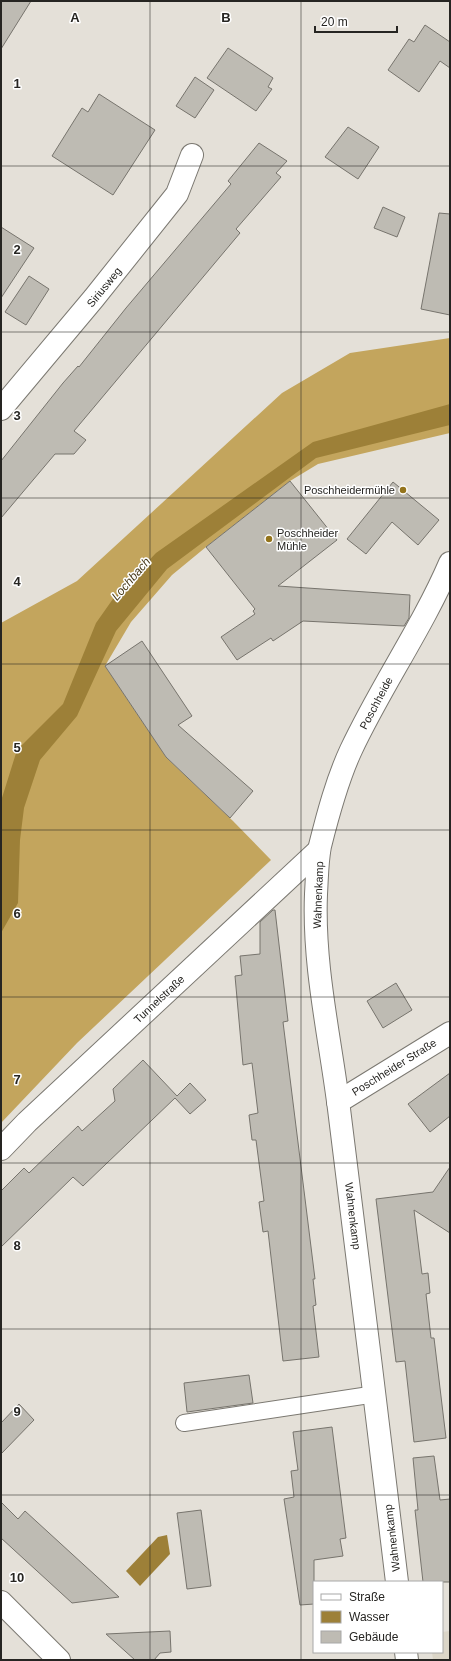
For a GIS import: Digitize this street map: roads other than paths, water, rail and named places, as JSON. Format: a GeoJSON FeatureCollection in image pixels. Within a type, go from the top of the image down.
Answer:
{"type":"FeatureCollection","features":[{"type":"Feature","properties":{"kind":"street","name":"Siriusweg"},"geometry":{"type":"LineString","coordinates":[[1,409],[94,298],[177,194],[192,155]]}},
{"type":"Feature","properties":{"kind":"street","name":"Poschheide"},"geometry":{"type":"LineString","coordinates":[[319,850],[333,801],[350,753],[372,708],[438,590],[450,563]]}},
{"type":"Feature","properties":{"kind":"street","name":"Wahnenkamp"},"geometry":{"type":"LineString","coordinates":[[319,850],[315,917],[317,958],[338,1102],[376,1394],[397,1581]]}},
{"type":"Feature","properties":{"kind":"street","name":"Tunnelstraße"},"geometry":{"type":"LineString","coordinates":[[1,1149],[33,1117],[319,850]]}},
{"type":"Feature","properties":{"kind":"street","name":"Poschheider Straße"},"geometry":{"type":"LineString","coordinates":[[338,1102],[450,1033]]}},
{"type":"Feature","properties":{"kind":"street"},"geometry":{"type":"LineString","coordinates":[[1,1602],[57,1659]]}},
{"type":"Feature","properties":{"kind":"lane"},"geometry":{"type":"LineString","coordinates":[[184,1423],[376,1394]]}},
{"type":"Feature","properties":{"kind":"water"},"geometry":{"type":"Polygon","coordinates":[[[450,404],[450,425],[316,458],[167,569],[116,631],[77,716],[40,760],[24,808],[20,840],[18,903],[1,933],[1,801],[17,750],[63,704],[96,623],[115,596],[156,553],[313,442],[450,404]]]}},
{"type":"Feature","properties":{"kind":"water"},"geometry":{"type":"Polygon","coordinates":[[[167,1535],[170,1554],[140,1586],[126,1571],[158,1537],[167,1535]]]}},
{"type":"Feature","properties":{"kind":"place","name":"Poschheidermühle"},"geometry":{"type":"Point","coordinates":[403,490]}},
{"type":"Feature","properties":{"kind":"place","name":"Poschheider Mühle"},"geometry":{"type":"Point","coordinates":[269,539]}},
{"type":"Feature","properties":{"kind":"water label","name":"Lochbach"},"geometry":{"type":"Point","coordinates":[131,579]}}]}
